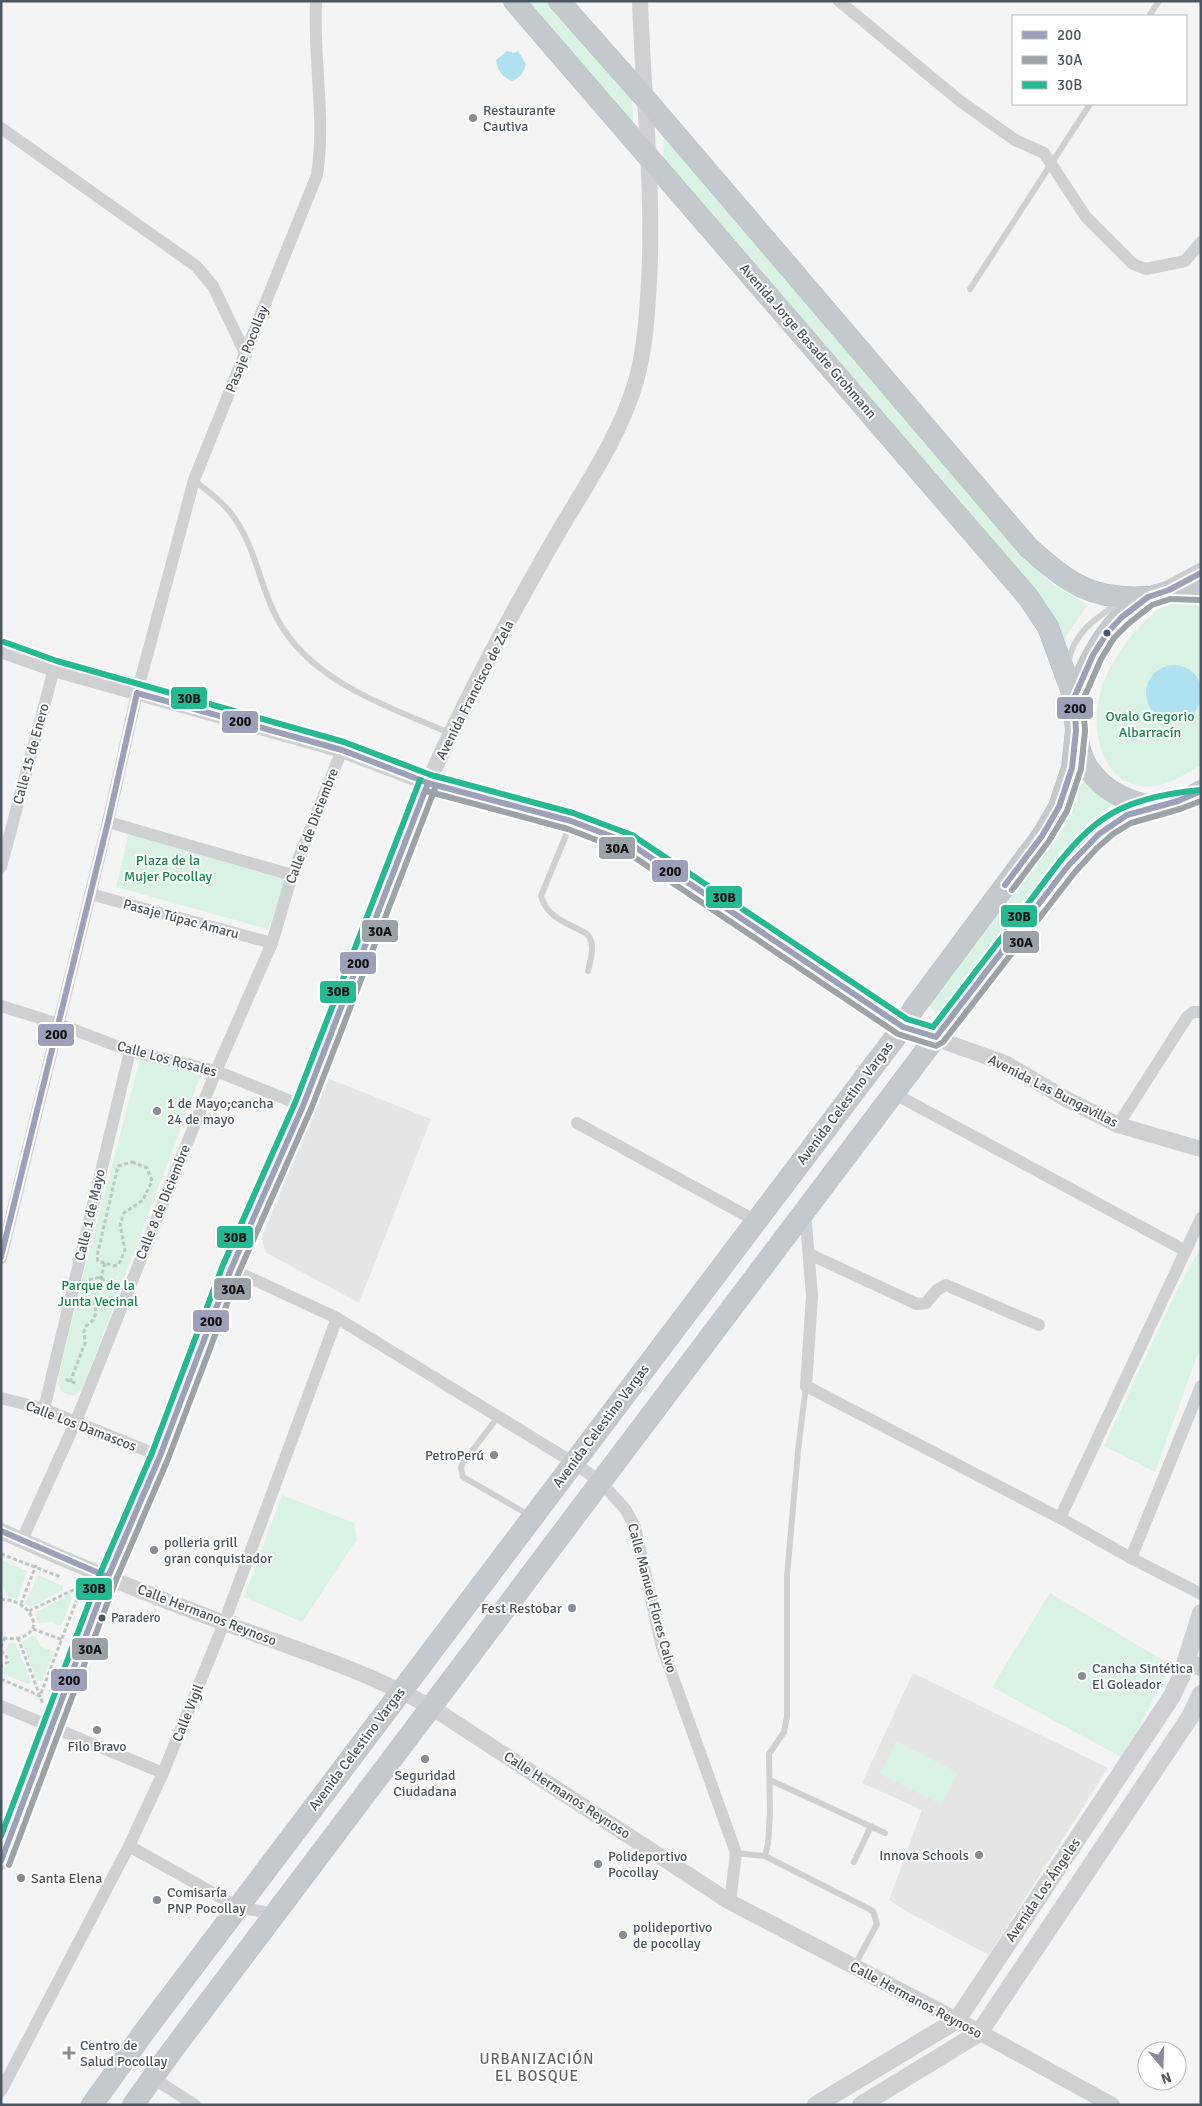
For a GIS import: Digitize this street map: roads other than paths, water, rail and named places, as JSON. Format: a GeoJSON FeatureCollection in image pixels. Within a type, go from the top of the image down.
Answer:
{"type":"FeatureCollection","features":[{"type":"Feature","properties":{"kind":"highway","name":"Avenida Jorge Basadre Grohmann"},"geometry":{"type":"LineString","coordinates":[[514,1],[1028,597],[1048,627],[1074,698]]}},
{"type":"Feature","properties":{"kind":"highway"},"geometry":{"type":"LineString","coordinates":[[559,1],[643,96],[1028,547],[1071,582],[1094,593],[1125,598],[1148,597],[1169,590],[1201,591]]}},
{"type":"Feature","properties":{"kind":"highway"},"geometry":{"type":"LineString","coordinates":[[1148,597],[1122,617],[1107,633],[1093,655],[1074,698],[1076,731],[1087,766],[1097,779],[1125,799],[1139,804],[1165,806]]}},
{"type":"Feature","properties":{"kind":"highway","name":"Avenida Celestino Vargas"},"geometry":{"type":"LineString","coordinates":[[92,2105],[238,1907],[903,1027],[914,1008],[1042,836],[1059,807],[1072,768],[1076,731]]}},
{"type":"Feature","properties":{"kind":"highway"},"geometry":{"type":"LineString","coordinates":[[133,2105],[893,1093],[1068,866],[1092,840],[1112,824],[1136,812],[1196,797]]}},
{"type":"Feature","properties":{"kind":"highway"},"geometry":{"type":"LineString","coordinates":[[802,1159],[830,1177]]}},
{"type":"Feature","properties":{"kind":"highway"},"geometry":{"type":"LineString","coordinates":[[144,2032],[171,2052]]}},
{"type":"Feature","properties":{"kind":"main road"},"geometry":{"type":"LineString","coordinates":[[1169,590],[1201,573]]}},
{"type":"Feature","properties":{"kind":"main road","name":"Avenida Los Ángeles"},"geometry":{"type":"LineString","coordinates":[[816,2105],[957,2020],[1172,1696],[1181,1677],[1193,1665],[1201,1613]]}},
{"type":"Feature","properties":{"kind":"main road","name":"Avenida Los Ángeles"},"geometry":{"type":"LineString","coordinates":[[861,2105],[979,2033],[1190,1717],[1201,1694]]}},
{"type":"Feature","properties":{"kind":"street","name":"Pasaje Pocollay"},"geometry":{"type":"LineString","coordinates":[[1,1258],[108,822],[137,693],[194,480],[317,175],[320,148],[314,35],[316,1]]}},
{"type":"Feature","properties":{"kind":"street","name":"Avenida Francisco de Zela"},"geometry":{"type":"LineString","coordinates":[[1,1862],[108,1577],[160,1456],[230,1269],[302,1106],[428,783],[450,733],[546,553],[619,427],[628,404],[642,355],[647,311],[651,230],[649,156],[643,96],[640,1]]}},
{"type":"Feature","properties":{"kind":"street"},"geometry":{"type":"LineString","coordinates":[[839,1],[960,101],[1015,140],[1044,153],[1086,217],[1133,264],[1146,269],[1185,261],[1201,242]]}},
{"type":"Feature","properties":{"kind":"street"},"geometry":{"type":"LineString","coordinates":[[1,128],[196,266],[213,286],[246,355]]}},
{"type":"Feature","properties":{"kind":"street","name":"Avenida Las Bungavillas"},"geometry":{"type":"LineString","coordinates":[[1,650],[54,669],[342,750],[428,783],[571,821],[629,843],[903,1027],[936,1037],[1005,1063],[1066,1099],[1118,1125],[1201,1149]]}},
{"type":"Feature","properties":{"kind":"street","name":"Calle 15 de Enero"},"geometry":{"type":"LineString","coordinates":[[1,867],[54,669]]}},
{"type":"Feature","properties":{"kind":"street","name":"Calle 8 de Diciembre"},"geometry":{"type":"LineString","coordinates":[[22,1540],[76,1421],[216,1071],[272,943],[292,875],[342,750]]}},
{"type":"Feature","properties":{"kind":"street"},"geometry":{"type":"LineString","coordinates":[[108,822],[292,875]]}},
{"type":"Feature","properties":{"kind":"street","name":"Pasaje Túpac Amaru"},"geometry":{"type":"LineString","coordinates":[[90,894],[272,943]]}},
{"type":"Feature","properties":{"kind":"street","name":"Calle Los Rosales"},"geometry":{"type":"LineString","coordinates":[[1,1006],[59,1024],[130,1051],[216,1071],[302,1106]]}},
{"type":"Feature","properties":{"kind":"street"},"geometry":{"type":"LineString","coordinates":[[1118,1125],[1187,1017],[1193,1012],[1201,1012]]}},
{"type":"Feature","properties":{"kind":"street","name":"Calle 1 de Mayo"},"geometry":{"type":"LineString","coordinates":[[44,1409],[130,1051]]}},
{"type":"Feature","properties":{"kind":"street"},"geometry":{"type":"LineString","coordinates":[[893,1093],[1184,1250]]}},
{"type":"Feature","properties":{"kind":"street"},"geometry":{"type":"LineString","coordinates":[[577,1123],[756,1221]]}},
{"type":"Feature","properties":{"kind":"street"},"geometry":{"type":"LineString","coordinates":[[805,1210],[812,1296],[806,1386],[1060,1518],[1131,1558],[1201,1594]]}},
{"type":"Feature","properties":{"kind":"street"},"geometry":{"type":"LineString","coordinates":[[1060,1518],[1184,1250],[1201,1218]]}},
{"type":"Feature","properties":{"kind":"street"},"geometry":{"type":"LineString","coordinates":[[809,1254],[917,1304],[926,1303],[937,1290],[946,1285],[1039,1324]]}},
{"type":"Feature","properties":{"kind":"street","name":"Calle Manuel Flores Calvo"},"geometry":{"type":"LineString","coordinates":[[230,1269],[337,1318],[574,1463],[601,1482],[626,1510],[635,1527],[661,1644],[736,1853],[730,1902]]}},
{"type":"Feature","properties":{"kind":"street","name":"Calle Vigil"},"geometry":{"type":"LineString","coordinates":[[1,2091],[129,1846],[163,1773],[224,1623],[337,1318]]}},
{"type":"Feature","properties":{"kind":"street"},"geometry":{"type":"LineString","coordinates":[[1131,1558],[1201,1386]]}},
{"type":"Feature","properties":{"kind":"street","name":"Calle Los Damascos"},"geometry":{"type":"LineString","coordinates":[[1,1398],[44,1409],[160,1456]]}},
{"type":"Feature","properties":{"kind":"street","name":"Calle Hermanos Reynoso"},"geometry":{"type":"LineString","coordinates":[[1,1531],[108,1577],[224,1623],[402,1690],[730,1902],[957,2020],[1112,2105]]}},
{"type":"Feature","properties":{"kind":"street"},"geometry":{"type":"LineString","coordinates":[[1,1706],[163,1773]]}},
{"type":"Feature","properties":{"kind":"street"},"geometry":{"type":"LineString","coordinates":[[129,1846],[238,1907],[275,1914]]}},
{"type":"Feature","properties":{"kind":"street"},"geometry":{"type":"LineString","coordinates":[[153,2078],[195,2105]]}},
{"type":"Feature","properties":{"kind":"lane"},"geometry":{"type":"LineString","coordinates":[[1150,15],[1159,1]]}},
{"type":"Feature","properties":{"kind":"lane"},"geometry":{"type":"LineString","coordinates":[[970,289],[1089,105]]}},
{"type":"Feature","properties":{"kind":"lane"},"geometry":{"type":"LineString","coordinates":[[194,480],[220,502],[236,519],[280,623],[300,650],[328,673],[366,697],[450,733]]}},
{"type":"Feature","properties":{"kind":"lane"},"geometry":{"type":"LineString","coordinates":[[1066,674],[1071,648],[1082,630],[1125,598]]}},
{"type":"Feature","properties":{"kind":"lane"},"geometry":{"type":"LineString","coordinates":[[571,821],[541,896],[544,907],[550,914],[587,934],[592,939],[593,948],[588,971]]}},
{"type":"Feature","properties":{"kind":"lane"},"geometry":{"type":"LineString","coordinates":[[765,1856],[768,1844],[770,1813],[769,1754],[784,1732],[787,1717],[786,1576],[806,1386]]}},
{"type":"Feature","properties":{"kind":"lane"},"geometry":{"type":"LineString","coordinates":[[498,1417],[462,1464],[461,1473],[463,1477],[532,1517]]}},
{"type":"Feature","properties":{"kind":"lane"},"geometry":{"type":"LineString","coordinates":[[770,1780],[885,1833]]}},
{"type":"Feature","properties":{"kind":"lane"},"geometry":{"type":"LineString","coordinates":[[854,1862],[871,1826]]}},
{"type":"Feature","properties":{"kind":"lane"},"geometry":{"type":"LineString","coordinates":[[736,1853],[765,1856],[873,1911],[877,1924],[854,1966]]}},
{"type":"Feature","properties":{"kind":"water"},"geometry":{"type":"Polygon","coordinates":[[[507,51],[514,53],[518,51],[526,64],[518,78],[512,81],[501,73],[496,60],[507,51]]]}},
{"type":"Feature","properties":{"kind":"water"},"geometry":{"type":"Polygon","coordinates":[[[1168,665],[1180,665],[1190,669],[1198,677],[1202,693],[1198,709],[1190,717],[1180,721],[1168,721],[1158,717],[1150,709],[1146,699],[1146,687],[1150,677],[1158,669],[1168,665]]]}},
{"type":"Feature","properties":{"kind":"place","name":"Restaurante Cautiva"},"geometry":{"type":"Point","coordinates":[473,118]}},
{"type":"Feature","properties":{"kind":"place","name":"1 de Mayo;cancha 24 de mayo"},"geometry":{"type":"Point","coordinates":[157,1111]}},
{"type":"Feature","properties":{"kind":"place","name":"PetroPerú"},"geometry":{"type":"Point","coordinates":[494,1455]}},
{"type":"Feature","properties":{"kind":"place","name":"polleria grill gran conquistador"},"geometry":{"type":"Point","coordinates":[154,1550]}},
{"type":"Feature","properties":{"kind":"place","name":"Fest Restobar"},"geometry":{"type":"Point","coordinates":[572,1608]}},
{"type":"Feature","properties":{"kind":"place","name":"Paradero"},"geometry":{"type":"Point","coordinates":[102,1618]}},
{"type":"Feature","properties":{"kind":"place","name":"Cancha Sintética El Goleador"},"geometry":{"type":"Point","coordinates":[1082,1676]}},
{"type":"Feature","properties":{"kind":"place","name":"Filo Bravo"},"geometry":{"type":"Point","coordinates":[97,1730]}},
{"type":"Feature","properties":{"kind":"place","name":"Seguridad Ciudadana"},"geometry":{"type":"Point","coordinates":[425,1759]}},
{"type":"Feature","properties":{"kind":"place","name":"Innova Schools"},"geometry":{"type":"Point","coordinates":[979,1855]}},
{"type":"Feature","properties":{"kind":"place","name":"Polideportivo Pocollay"},"geometry":{"type":"Point","coordinates":[598,1864]}},
{"type":"Feature","properties":{"kind":"place","name":"Santa Elena"},"geometry":{"type":"Point","coordinates":[21,1878]}},
{"type":"Feature","properties":{"kind":"place","name":"Comisaría PNP Pocollay"},"geometry":{"type":"Point","coordinates":[157,1900]}},
{"type":"Feature","properties":{"kind":"place","name":"polideportivo de pocollay"},"geometry":{"type":"Point","coordinates":[623,1935]}},
{"type":"Feature","properties":{"kind":"place","name":"Centro de Salud Pocollay"},"geometry":{"type":"Point","coordinates":[69,2053]}},
{"type":"Feature","properties":{"kind":"district","name":"URBANIZACIÓN EL BOSQUE"},"geometry":{"type":"Point","coordinates":[537,2068]}},
{"type":"Feature","properties":{"kind":"park label","name":"Ovalo Gregorio Albarracín"},"geometry":{"type":"Point","coordinates":[1150,724]}},
{"type":"Feature","properties":{"kind":"park label","name":"Plaza de la Mujer Pocollay"},"geometry":{"type":"Point","coordinates":[168,868]}},
{"type":"Feature","properties":{"kind":"park label","name":"Parque de la Junta Vecinal"},"geometry":{"type":"Point","coordinates":[98,1294]}}]}
